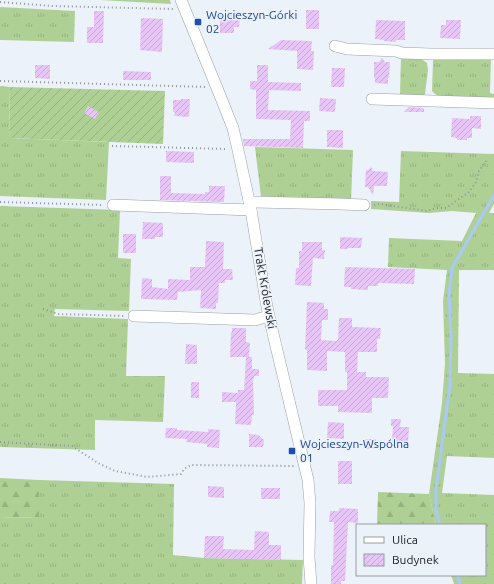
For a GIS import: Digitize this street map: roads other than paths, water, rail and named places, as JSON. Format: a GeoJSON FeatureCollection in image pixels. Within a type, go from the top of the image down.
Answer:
{"type":"FeatureCollection","features":[{"type":"Feature","properties":{"kind":"street","name":"Trakt Królewski"},"geometry":{"type":"LineString","coordinates":[[182,4],[233,128],[238,150],[250,206],[269,316],[305,466],[310,493],[309,557],[311,584]]}},
{"type":"Feature","properties":{"kind":"street"},"geometry":{"type":"LineString","coordinates":[[336,46],[346,49],[396,51],[402,53],[494,54]]}},
{"type":"Feature","properties":{"kind":"street"},"geometry":{"type":"LineString","coordinates":[[372,99],[494,102]]}},
{"type":"Feature","properties":{"kind":"street"},"geometry":{"type":"LineString","coordinates":[[113,205],[250,206],[340,204],[364,206]]}},
{"type":"Feature","properties":{"kind":"street"},"geometry":{"type":"LineString","coordinates":[[134,316],[255,320],[269,316]]}},
{"type":"Feature","properties":{"kind":"waterway"},"geometry":{"type":"LineString","coordinates":[[440,524],[436,511],[436,489],[450,384],[451,336],[449,295],[452,268],[494,195]]}},
{"type":"Feature","properties":{"kind":"waterway"},"geometry":{"type":"LineString","coordinates":[[457,576],[460,584]]}},
{"type":"Feature","properties":{"kind":"place","name":"Wojcieszyn-Górki 02"},"geometry":{"type":"Point","coordinates":[198,22]}},
{"type":"Feature","properties":{"kind":"place","name":"Wojcieszyn-Wspólna 01"},"geometry":{"type":"Point","coordinates":[292,451]}}]}
